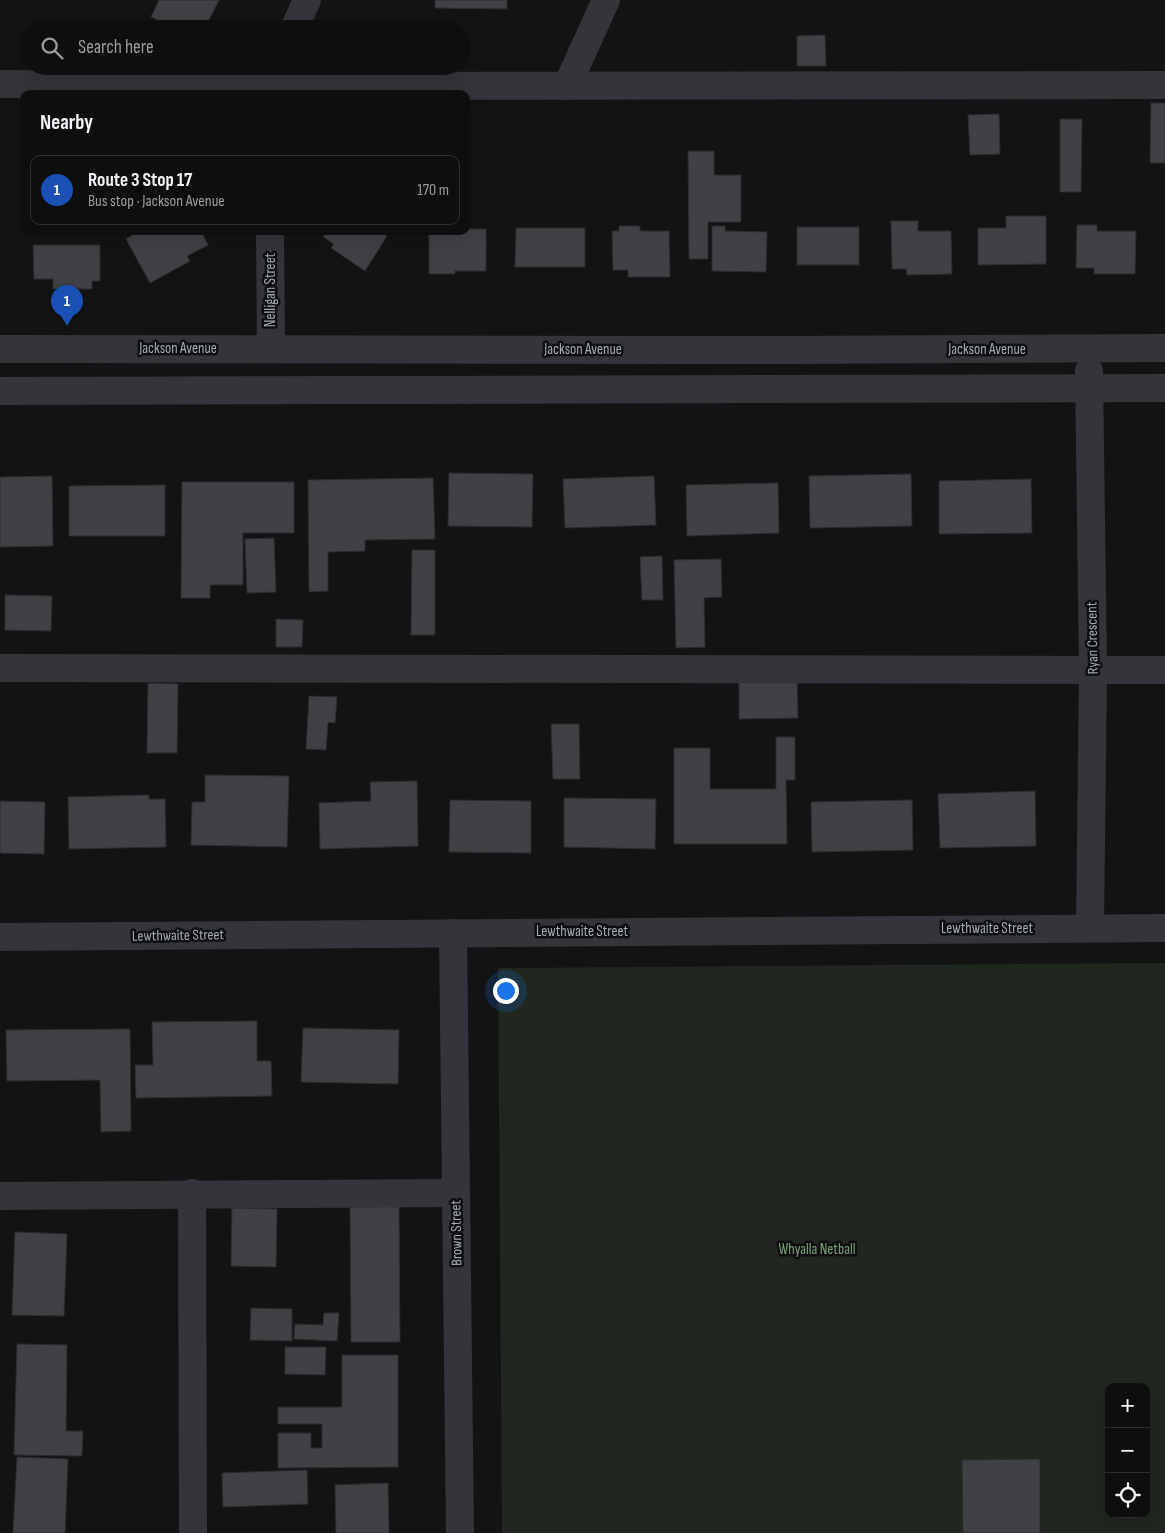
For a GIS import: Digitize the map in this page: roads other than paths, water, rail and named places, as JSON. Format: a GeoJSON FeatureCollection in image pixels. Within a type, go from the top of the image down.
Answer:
{"type":"FeatureCollection","features":[{"type":"Feature","properties":{"kind":"street"},"geometry":{"type":"LineString","coordinates":[[298,20],[306,0]]}},
{"type":"Feature","properties":{"kind":"street"},"geometry":{"type":"LineString","coordinates":[[567,86],[606,0]]}},
{"type":"Feature","properties":{"kind":"street"},"geometry":{"type":"LineString","coordinates":[[0,84],[272,82],[567,86],[1165,85]]}},
{"type":"Feature","properties":{"kind":"street","name":"Nelligan Street"},"geometry":{"type":"LineString","coordinates":[[270,235],[271,348]]}},
{"type":"Feature","properties":{"kind":"street","name":"Jackson Avenue"},"geometry":{"type":"LineString","coordinates":[[0,348],[1165,348]]}},
{"type":"Feature","properties":{"kind":"street","name":"Ryan Crescent"},"geometry":{"type":"LineString","coordinates":[[1089,349],[1093,671],[1090,927]]}},
{"type":"Feature","properties":{"kind":"street"},"geometry":{"type":"LineString","coordinates":[[0,391],[1165,388]]}},
{"type":"Feature","properties":{"kind":"street"},"geometry":{"type":"LineString","coordinates":[[0,668],[1165,670]]}},
{"type":"Feature","properties":{"kind":"street","name":"Lewthwaite Street"},"geometry":{"type":"LineString","coordinates":[[0,937],[1090,927],[1165,928]]}},
{"type":"Feature","properties":{"kind":"street","name":"Brown Street"},"geometry":{"type":"LineString","coordinates":[[454,932],[460,1533]]}},
{"type":"Feature","properties":{"kind":"street"},"geometry":{"type":"LineString","coordinates":[[192,1193],[193,1533]]}},
{"type":"Feature","properties":{"kind":"street"},"geometry":{"type":"LineString","coordinates":[[0,1196],[192,1193],[456,1193]]}},
{"type":"Feature","properties":{"kind":"place","name":"Route 3 Stop 17"},"geometry":{"type":"Point","coordinates":[67,326]}},
{"type":"Feature","properties":{"kind":"park label","name":"Whyalla Netball"},"geometry":{"type":"Point","coordinates":[817,1249]}}]}
